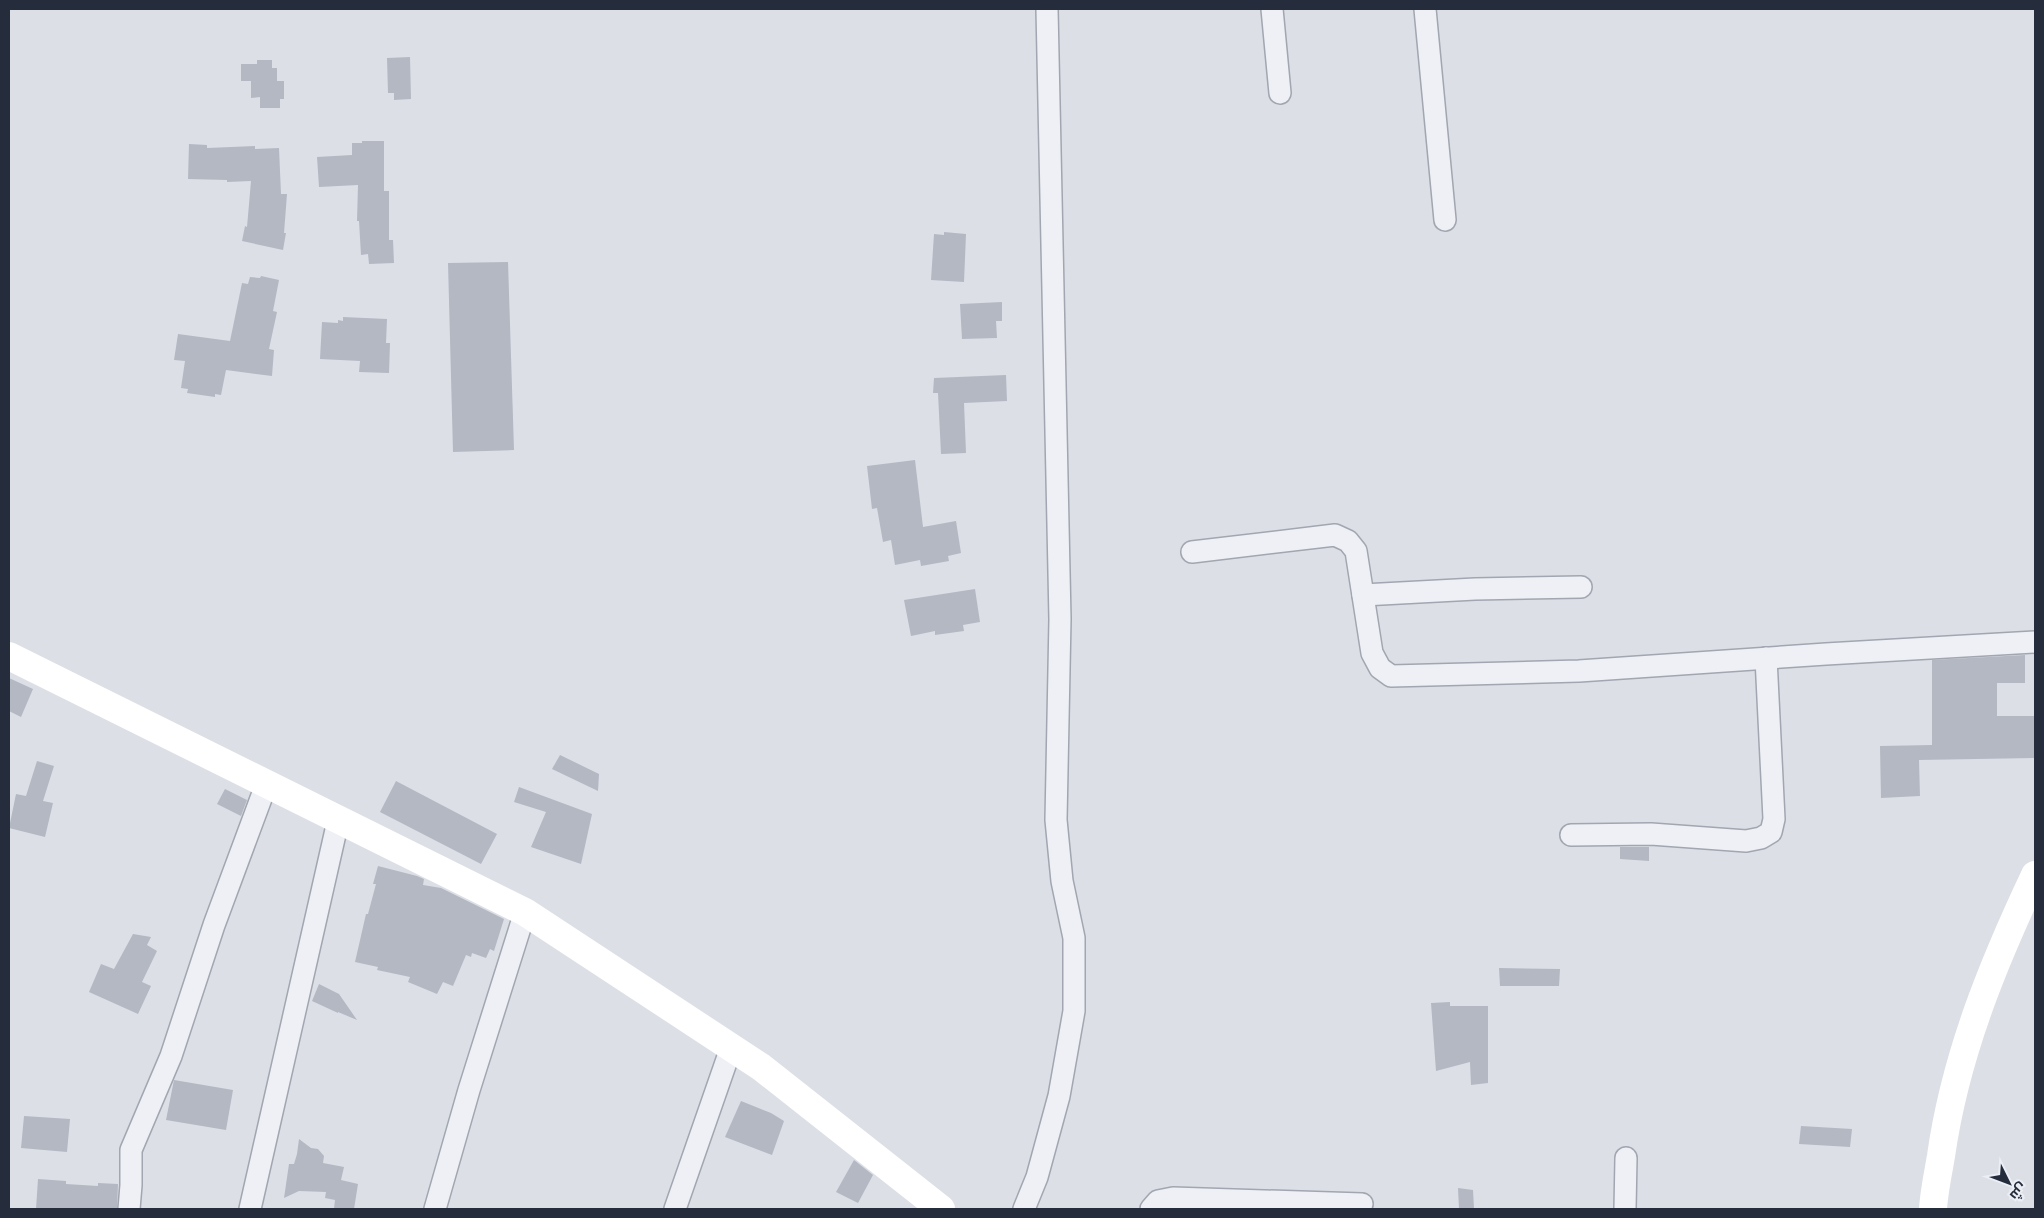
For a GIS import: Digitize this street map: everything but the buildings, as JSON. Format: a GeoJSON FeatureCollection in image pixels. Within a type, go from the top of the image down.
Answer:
{"type":"FeatureCollection","features":[{"type":"Feature","properties":{"kind":"street"},"geometry":{"type":"LineString","coordinates":[[1024,1209],[1037,1177],[1059,1096],[1074,1011],[1074,938],[1062,880],[1056,820],[1060,619],[1047,9]]}},
{"type":"Feature","properties":{"kind":"street"},"geometry":{"type":"LineString","coordinates":[[1272,9],[1280,93]]}},
{"type":"Feature","properties":{"kind":"street"},"geometry":{"type":"LineString","coordinates":[[1425,9],[1445,220]]}},
{"type":"Feature","properties":{"kind":"street"},"geometry":{"type":"LineString","coordinates":[[1192,552],[1335,535],[1348,541],[1356,551],[1372,653],[1380,668],[1391,676],[1579,671],[2035,642]]}},
{"type":"Feature","properties":{"kind":"street"},"geometry":{"type":"LineString","coordinates":[[1363,595],[1475,589],[1581,587]]}},
{"type":"Feature","properties":{"kind":"street"},"geometry":{"type":"LineString","coordinates":[[9,656],[338,821],[525,912],[761,1067],[927,1204]]}},
{"type":"Feature","properties":{"kind":"street"},"geometry":{"type":"LineString","coordinates":[[1571,835],[1652,834],[1746,841],[1761,838],[1770,832],[1774,819],[1766,658]]}},
{"type":"Feature","properties":{"kind":"street"},"geometry":{"type":"LineString","coordinates":[[129,1209],[131,1150],[153,1102],[214,924],[266,785]]}},
{"type":"Feature","properties":{"kind":"street"},"geometry":{"type":"LineString","coordinates":[[252,1209],[338,821]]}},
{"type":"Feature","properties":{"kind":"street"},"geometry":{"type":"LineString","coordinates":[[1933,1209],[1947,1112],[1969,1034],[1996,960],[2035,876]]}},
{"type":"Feature","properties":{"kind":"street"},"geometry":{"type":"LineString","coordinates":[[435,1209],[469,1090],[525,912]]}},
{"type":"Feature","properties":{"kind":"street"},"geometry":{"type":"LineString","coordinates":[[674,1209],[730,1048]]}},
{"type":"Feature","properties":{"kind":"street"},"geometry":{"type":"LineString","coordinates":[[1625,1209],[1626,1158]]}},
{"type":"Feature","properties":{"kind":"street"},"geometry":{"type":"LineString","coordinates":[[1151,1209],[1158,1201],[1173,1198],[1362,1204]]}}]}
